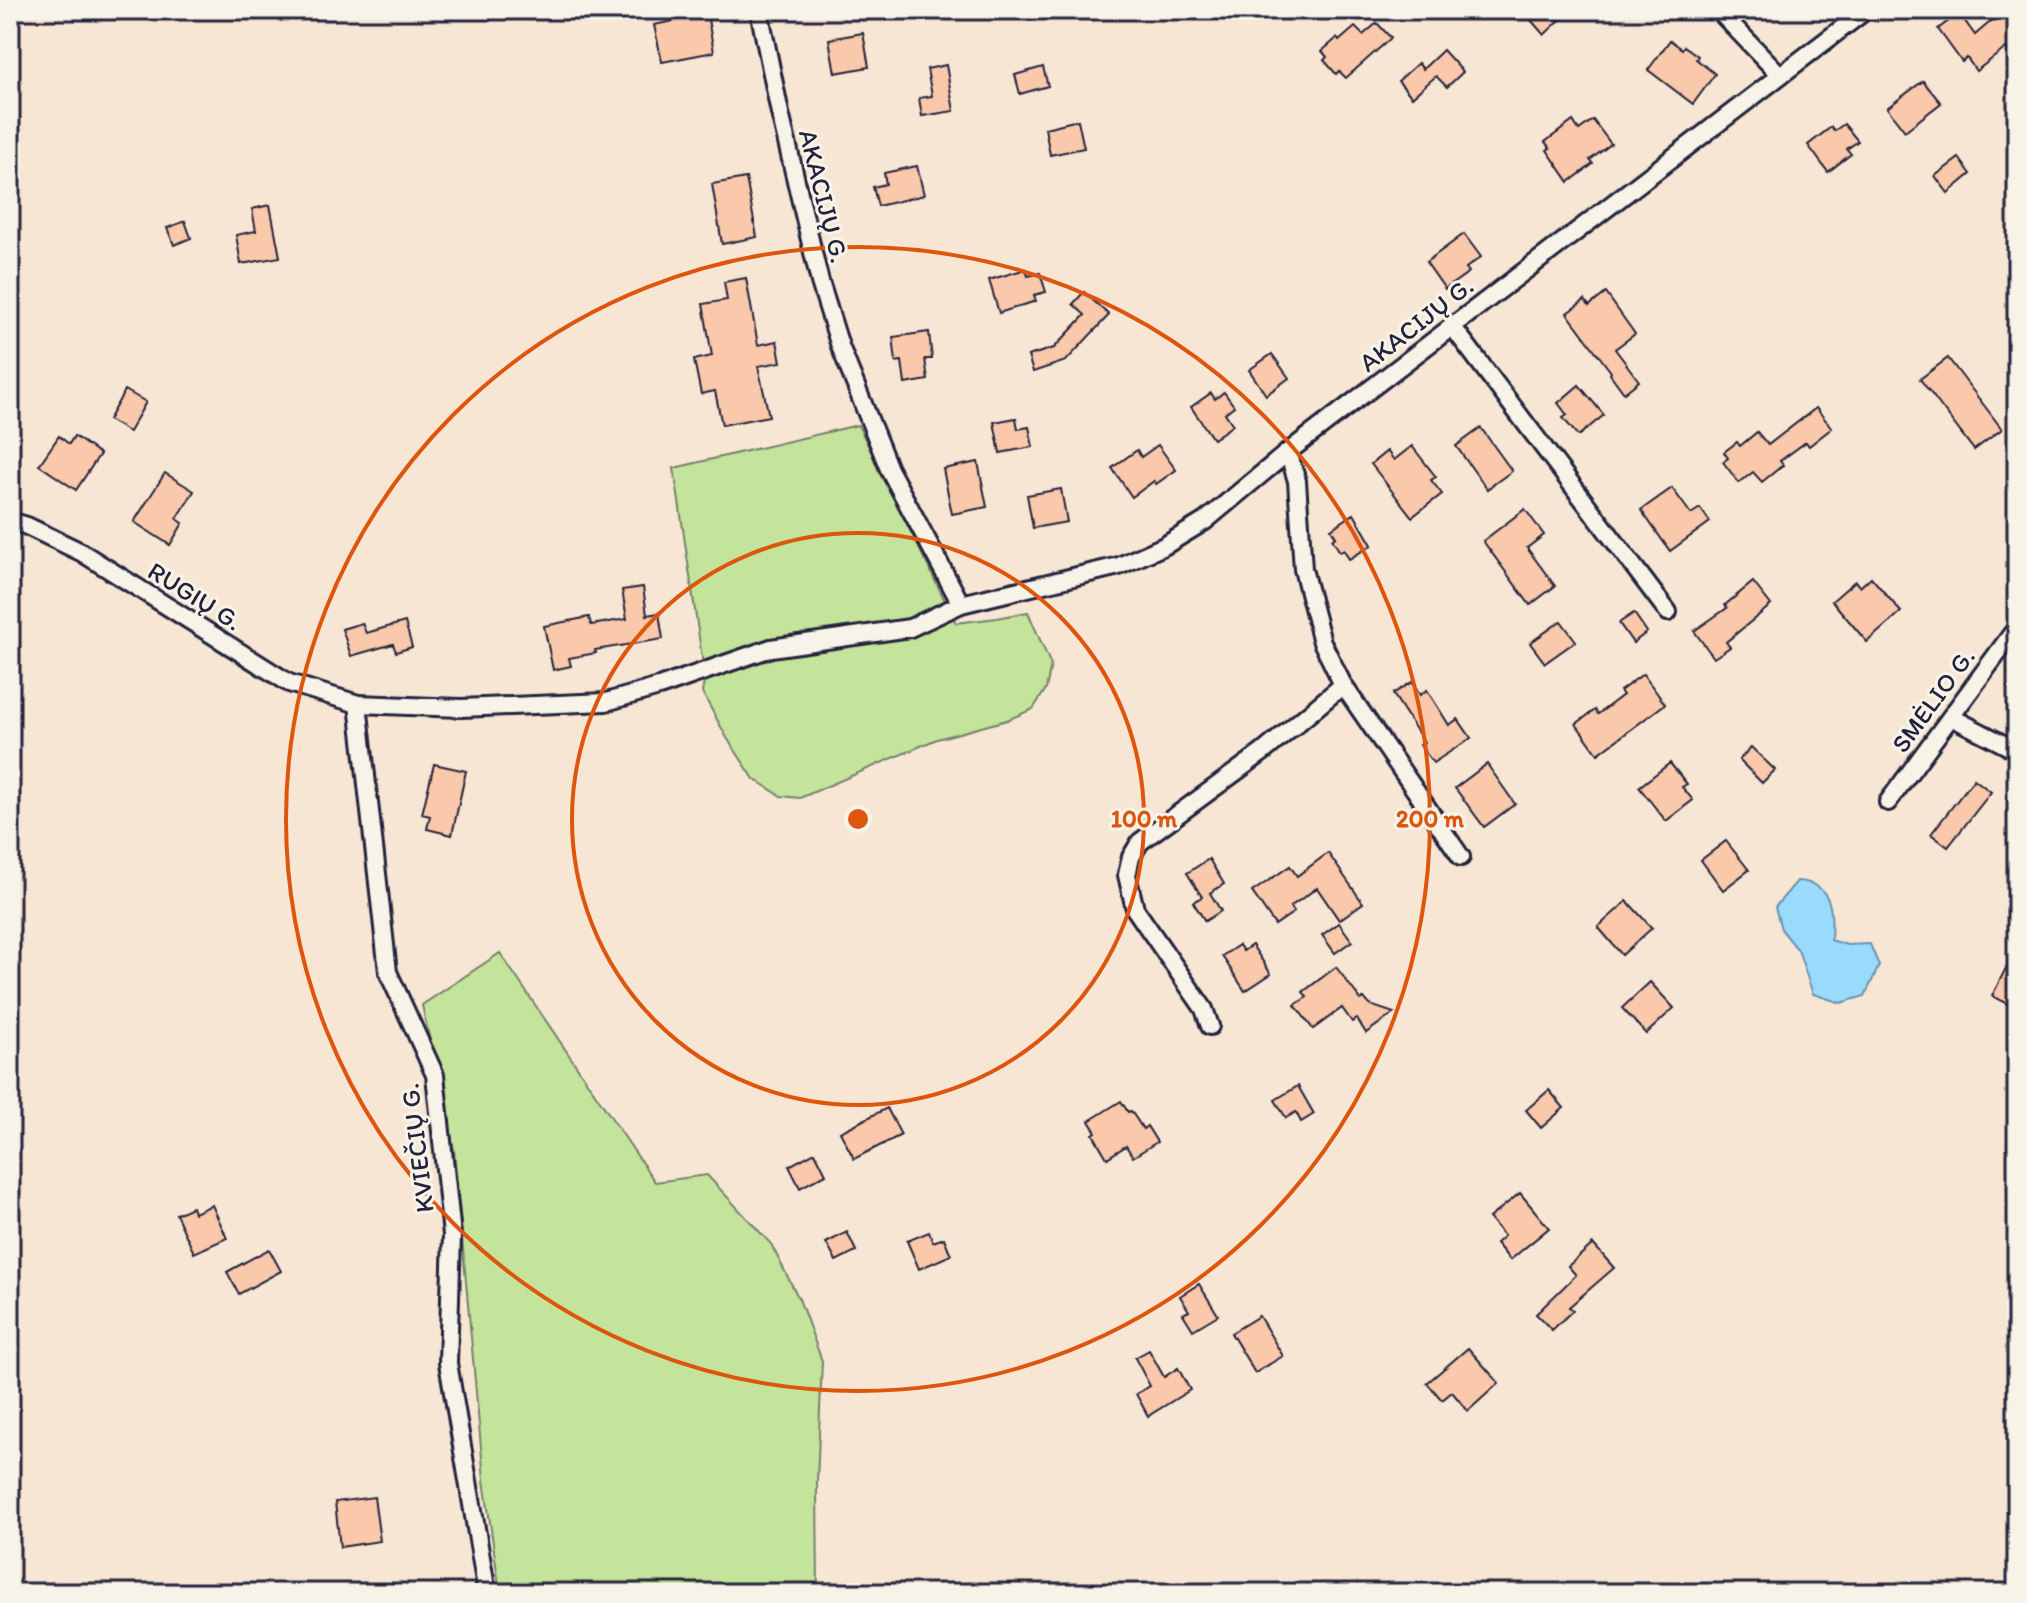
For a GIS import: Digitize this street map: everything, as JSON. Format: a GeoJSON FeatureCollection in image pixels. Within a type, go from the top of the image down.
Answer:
{"type":"FeatureCollection","features":[{"type":"Feature","properties":{"kind":"street","name":"AKACIJŲ G."},"geometry":{"type":"LineString","coordinates":[[759,10],[783,129],[820,282],[840,346],[889,469],[961,604]]}},
{"type":"Feature","properties":{"kind":"street"},"geometry":{"type":"LineString","coordinates":[[1718,10],[1780,75]]}},
{"type":"Feature","properties":{"kind":"street","name":"AKACIJŲ G."},"geometry":{"type":"LineString","coordinates":[[358,704],[461,708],[606,702],[771,648],[910,628],[961,604],[1119,566],[1164,546],[1205,521],[1288,452],[1866,10]]}},
{"type":"Feature","properties":{"kind":"street"},"geometry":{"type":"LineString","coordinates":[[1452,326],[1668,612]]}},
{"type":"Feature","properties":{"kind":"street"},"geometry":{"type":"LineString","coordinates":[[1288,452],[1297,481],[1303,569],[1322,642],[1343,685],[1461,857]]}},
{"type":"Feature","properties":{"kind":"street","name":"RUGIŲ G."},"geometry":{"type":"LineString","coordinates":[[10,521],[81,552],[289,683],[358,704]]}},
{"type":"Feature","properties":{"kind":"street","name":"SMĖLIO G."},"geometry":{"type":"LineString","coordinates":[[1888,802],[2017,627]]}},
{"type":"Feature","properties":{"kind":"street"},"geometry":{"type":"LineString","coordinates":[[1210,1026],[1204,1009],[1135,909],[1127,875],[1131,857],[1140,842],[1263,752],[1343,685]]}},
{"type":"Feature","properties":{"kind":"street","name":"KVIEČIŲ G."},"geometry":{"type":"LineString","coordinates":[[358,704],[388,972],[435,1075],[452,1235],[448,1363],[487,1593]]}},
{"type":"Feature","properties":{"kind":"street"},"geometry":{"type":"LineString","coordinates":[[1951,717],[2017,751]]}},
{"type":"Feature","properties":{"kind":"green space"},"geometry":{"type":"Polygon","coordinates":[[[858,425],[956,623],[1028,612],[1051,665],[1046,689],[1033,709],[1007,720],[937,739],[800,798],[781,796],[754,779],[702,692],[705,678],[674,468],[858,425]]]}},
{"type":"Feature","properties":{"kind":"green space"},"geometry":{"type":"Polygon","coordinates":[[[500,953],[655,1182],[707,1175],[771,1244],[799,1299],[822,1361],[817,1483],[818,1593],[500,1593],[484,1480],[454,1150],[422,1005],[500,953]]]}},
{"type":"Feature","properties":{"kind":"water"},"geometry":{"type":"Polygon","coordinates":[[[1797,881],[1818,887],[1824,893],[1831,909],[1831,940],[1847,945],[1870,944],[1879,966],[1865,996],[1841,1003],[1813,994],[1798,950],[1781,929],[1775,907],[1797,881]]]}},
{"type":"Feature","properties":{"kind":"building"},"geometry":{"type":"Polygon","coordinates":[[[1542,10],[1551,10],[1560,20],[1544,35],[1531,20],[1542,10]]]}},
{"type":"Feature","properties":{"kind":"building"},"geometry":{"type":"Polygon","coordinates":[[[2004,10],[2017,22],[2017,60],[2006,48],[1976,71],[1967,58],[1962,62],[1938,29],[1959,13],[1975,35],[2004,10]]]}},
{"type":"Feature","properties":{"kind":"building"},"geometry":{"type":"Polygon","coordinates":[[[707,14],[714,52],[662,62],[654,25],[707,14]]]}},
{"type":"Feature","properties":{"kind":"building"},"geometry":{"type":"Polygon","coordinates":[[[1377,23],[1391,38],[1346,78],[1339,71],[1336,74],[1324,60],[1327,57],[1322,51],[1355,27],[1363,35],[1377,23]]]}},
{"type":"Feature","properties":{"kind":"building"},"geometry":{"type":"Polygon","coordinates":[[[863,33],[869,67],[835,73],[829,39],[863,33]]]}},
{"type":"Feature","properties":{"kind":"building"},"geometry":{"type":"Polygon","coordinates":[[[1670,40],[1698,56],[1696,59],[1715,74],[1693,104],[1648,70],[1670,40]]]}},
{"type":"Feature","properties":{"kind":"building"},"geometry":{"type":"Polygon","coordinates":[[[1443,50],[1463,72],[1447,87],[1436,76],[1412,97],[1398,81],[1418,63],[1423,69],[1443,50]]]}},
{"type":"Feature","properties":{"kind":"building"},"geometry":{"type":"Polygon","coordinates":[[[946,65],[954,111],[922,116],[919,98],[932,96],[927,69],[946,65]]]}},
{"type":"Feature","properties":{"kind":"building"},"geometry":{"type":"Polygon","coordinates":[[[1043,67],[1048,86],[1020,94],[1015,75],[1043,67]]]}},
{"type":"Feature","properties":{"kind":"building"},"geometry":{"type":"Polygon","coordinates":[[[1923,81],[1941,103],[1905,131],[1887,108],[1923,81]]]}},
{"type":"Feature","properties":{"kind":"building"},"geometry":{"type":"Polygon","coordinates":[[[1078,120],[1084,148],[1050,155],[1045,128],[1078,120]]]}},
{"type":"Feature","properties":{"kind":"building"},"geometry":{"type":"Polygon","coordinates":[[[1593,120],[1611,144],[1590,160],[1593,164],[1569,182],[1547,150],[1550,148],[1545,142],[1573,121],[1579,130],[1593,120]]]}},
{"type":"Feature","properties":{"kind":"building"},"geometry":{"type":"Polygon","coordinates":[[[1844,124],[1858,141],[1847,149],[1851,154],[1828,172],[1808,145],[1831,127],[1834,131],[1844,124]]]}},
{"type":"Feature","properties":{"kind":"building"},"geometry":{"type":"Polygon","coordinates":[[[1959,158],[1971,174],[1948,193],[1935,176],[1959,158]]]}},
{"type":"Feature","properties":{"kind":"building"},"geometry":{"type":"Polygon","coordinates":[[[917,166],[924,195],[878,206],[873,187],[886,184],[884,173],[917,166]]]}},
{"type":"Feature","properties":{"kind":"building"},"geometry":{"type":"Polygon","coordinates":[[[746,178],[757,237],[722,244],[712,184],[746,178]]]}},
{"type":"Feature","properties":{"kind":"building"},"geometry":{"type":"Polygon","coordinates":[[[270,205],[280,257],[241,264],[236,235],[256,231],[252,209],[270,205]]]}},
{"type":"Feature","properties":{"kind":"building"},"geometry":{"type":"Polygon","coordinates":[[[185,221],[191,238],[174,245],[167,228],[185,221]]]}},
{"type":"Feature","properties":{"kind":"building"},"geometry":{"type":"Polygon","coordinates":[[[1464,234],[1481,257],[1466,268],[1469,272],[1445,289],[1426,262],[1464,234]]]}},
{"type":"Feature","properties":{"kind":"building"},"geometry":{"type":"Polygon","coordinates":[[[1026,269],[1028,276],[1040,273],[1046,292],[1034,295],[1036,301],[999,313],[989,280],[1026,269]]]}},
{"type":"Feature","properties":{"kind":"building"},"geometry":{"type":"Polygon","coordinates":[[[746,278],[758,345],[777,341],[781,362],[758,366],[769,416],[722,425],[715,391],[701,394],[694,360],[712,356],[703,304],[727,300],[724,282],[746,278]]]}},
{"type":"Feature","properties":{"kind":"building"},"geometry":{"type":"Polygon","coordinates":[[[1084,292],[1109,315],[1066,361],[1033,372],[1028,356],[1054,348],[1085,315],[1073,304],[1084,292]]]}},
{"type":"Feature","properties":{"kind":"building"},"geometry":{"type":"Polygon","coordinates":[[[1606,293],[1635,334],[1615,349],[1639,381],[1624,393],[1567,313],[1585,300],[1589,306],[1606,293]]]}},
{"type":"Feature","properties":{"kind":"building"},"geometry":{"type":"Polygon","coordinates":[[[929,332],[932,359],[925,359],[928,380],[905,384],[902,361],[896,362],[893,337],[929,332]]]}},
{"type":"Feature","properties":{"kind":"building"},"geometry":{"type":"Polygon","coordinates":[[[1272,354],[1289,378],[1266,395],[1249,370],[1272,354]]]}},
{"type":"Feature","properties":{"kind":"building"},"geometry":{"type":"Polygon","coordinates":[[[1948,358],[2002,429],[1974,450],[1920,379],[1948,358]]]}},
{"type":"Feature","properties":{"kind":"building"},"geometry":{"type":"Polygon","coordinates":[[[1579,385],[1604,415],[1578,436],[1563,418],[1567,415],[1558,403],[1579,385]]]}},
{"type":"Feature","properties":{"kind":"building"},"geometry":{"type":"Polygon","coordinates":[[[125,390],[146,402],[129,432],[108,420],[125,390]]]}},
{"type":"Feature","properties":{"kind":"building"},"geometry":{"type":"Polygon","coordinates":[[[1224,392],[1234,406],[1225,413],[1233,425],[1213,439],[1191,407],[1211,393],[1215,399],[1224,392]]]}},
{"type":"Feature","properties":{"kind":"building"},"geometry":{"type":"Polygon","coordinates":[[[1816,408],[1832,428],[1809,446],[1806,442],[1780,461],[1783,465],[1762,482],[1753,472],[1739,483],[1723,462],[1728,458],[1724,452],[1737,442],[1740,446],[1757,432],[1768,445],[1816,408]]]}},
{"type":"Feature","properties":{"kind":"building"},"geometry":{"type":"Polygon","coordinates":[[[1016,418],[1018,429],[1029,427],[1033,447],[1000,453],[994,422],[1016,418]]]}},
{"type":"Feature","properties":{"kind":"building"},"geometry":{"type":"Polygon","coordinates":[[[1481,428],[1512,471],[1487,489],[1456,446],[1481,428]]]}},
{"type":"Feature","properties":{"kind":"building"},"geometry":{"type":"Polygon","coordinates":[[[59,436],[69,444],[74,436],[100,454],[76,490],[39,465],[59,436]]]}},
{"type":"Feature","properties":{"kind":"building"},"geometry":{"type":"Polygon","coordinates":[[[1158,445],[1176,470],[1132,497],[1112,468],[1137,450],[1141,457],[1158,445]]]}},
{"type":"Feature","properties":{"kind":"building"},"geometry":{"type":"Polygon","coordinates":[[[1412,446],[1436,477],[1431,480],[1442,494],[1412,517],[1371,464],[1387,451],[1394,460],[1412,446]]]}},
{"type":"Feature","properties":{"kind":"building"},"geometry":{"type":"Polygon","coordinates":[[[978,462],[987,507],[952,514],[943,469],[978,462]]]}},
{"type":"Feature","properties":{"kind":"building"},"geometry":{"type":"Polygon","coordinates":[[[165,473],[194,491],[177,519],[183,523],[170,545],[134,522],[165,473]]]}},
{"type":"Feature","properties":{"kind":"building"},"geometry":{"type":"Polygon","coordinates":[[[1672,488],[1691,514],[1700,508],[1710,522],[1670,551],[1641,510],[1672,488]]]}},
{"type":"Feature","properties":{"kind":"building"},"geometry":{"type":"Polygon","coordinates":[[[1061,489],[1067,522],[1033,528],[1027,495],[1061,489]]]}},
{"type":"Feature","properties":{"kind":"building"},"geometry":{"type":"Polygon","coordinates":[[[1525,509],[1544,535],[1527,548],[1555,586],[1530,605],[1483,541],[1525,509]]]}},
{"type":"Feature","properties":{"kind":"building"},"geometry":{"type":"Polygon","coordinates":[[[1354,514],[1372,545],[1349,559],[1332,539],[1336,537],[1331,529],[1354,514]]]}},
{"type":"Feature","properties":{"kind":"building"},"geometry":{"type":"Polygon","coordinates":[[[1871,577],[1901,612],[1867,642],[1832,601],[1855,581],[1860,587],[1871,577]]]}},
{"type":"Feature","properties":{"kind":"building"},"geometry":{"type":"Polygon","coordinates":[[[1753,582],[1771,605],[1726,642],[1730,647],[1714,658],[1694,631],[1727,608],[1725,605],[1753,582]]]}},
{"type":"Feature","properties":{"kind":"building"},"geometry":{"type":"Polygon","coordinates":[[[643,587],[647,615],[659,613],[663,639],[595,650],[596,653],[569,658],[571,666],[553,670],[544,626],[589,617],[591,625],[627,619],[622,590],[643,587]]]}},
{"type":"Feature","properties":{"kind":"building"},"geometry":{"type":"Polygon","coordinates":[[[1634,613],[1647,632],[1633,643],[1619,623],[1634,613]]]}},
{"type":"Feature","properties":{"kind":"building"},"geometry":{"type":"Polygon","coordinates":[[[1561,621],[1576,641],[1545,663],[1530,643],[1561,621]]]}},
{"type":"Feature","properties":{"kind":"building"},"geometry":{"type":"Polygon","coordinates":[[[405,622],[412,647],[396,652],[393,644],[351,656],[342,629],[362,623],[366,633],[405,622]]]}},
{"type":"Feature","properties":{"kind":"building"},"geometry":{"type":"Polygon","coordinates":[[[1643,674],[1665,704],[1598,754],[1576,724],[1595,710],[1598,714],[1623,695],[1620,691],[1643,674]]]}},
{"type":"Feature","properties":{"kind":"building"},"geometry":{"type":"Polygon","coordinates":[[[1412,682],[1420,695],[1427,690],[1449,725],[1458,719],[1471,738],[1433,763],[1420,745],[1424,742],[1393,694],[1412,682]]]}},
{"type":"Feature","properties":{"kind":"building"},"geometry":{"type":"Polygon","coordinates":[[[1751,747],[1775,770],[1762,783],[1739,760],[1751,747]]]}},
{"type":"Feature","properties":{"kind":"building"},"geometry":{"type":"Polygon","coordinates":[[[1670,763],[1687,784],[1682,787],[1693,800],[1666,821],[1639,787],[1670,763]]]}},
{"type":"Feature","properties":{"kind":"building"},"geometry":{"type":"Polygon","coordinates":[[[434,764],[466,771],[452,835],[427,829],[430,816],[422,814],[434,764]]]}},
{"type":"Feature","properties":{"kind":"building"},"geometry":{"type":"Polygon","coordinates":[[[1487,764],[1515,804],[1484,827],[1455,788],[1487,764]]]}},
{"type":"Feature","properties":{"kind":"building"},"geometry":{"type":"Polygon","coordinates":[[[1974,779],[1991,792],[1948,847],[1931,834],[1974,779]]]}},
{"type":"Feature","properties":{"kind":"building"},"geometry":{"type":"Polygon","coordinates":[[[1726,841],[1749,870],[1723,890],[1701,860],[1726,841]]]}},
{"type":"Feature","properties":{"kind":"building"},"geometry":{"type":"Polygon","coordinates":[[[1328,853],[1363,903],[1339,920],[1317,888],[1290,907],[1294,912],[1275,925],[1252,892],[1290,866],[1297,876],[1328,853]]]}},
{"type":"Feature","properties":{"kind":"building"},"geometry":{"type":"Polygon","coordinates":[[[1209,859],[1224,884],[1210,893],[1221,911],[1205,921],[1193,902],[1202,897],[1187,873],[1209,859]]]}},
{"type":"Feature","properties":{"kind":"building"},"geometry":{"type":"Polygon","coordinates":[[[1627,901],[1652,928],[1622,955],[1598,927],[1627,901]]]}},
{"type":"Feature","properties":{"kind":"building"},"geometry":{"type":"Polygon","coordinates":[[[1339,923],[1352,941],[1335,953],[1322,935],[1339,923]]]}},
{"type":"Feature","properties":{"kind":"building"},"geometry":{"type":"Polygon","coordinates":[[[1239,945],[1243,951],[1252,945],[1271,974],[1245,991],[1222,956],[1239,945]]]}},
{"type":"Feature","properties":{"kind":"building"},"geometry":{"type":"Polygon","coordinates":[[[2017,946],[2017,1009],[1992,996],[2017,946]]]}},
{"type":"Feature","properties":{"kind":"building"},"geometry":{"type":"Polygon","coordinates":[[[1336,967],[1361,1000],[1364,998],[1370,1005],[1394,1013],[1366,1033],[1357,1019],[1352,1022],[1342,1008],[1313,1029],[1295,1005],[1307,997],[1303,992],[1336,967]]]}},
{"type":"Feature","properties":{"kind":"building"},"geometry":{"type":"Polygon","coordinates":[[[1650,982],[1674,1008],[1646,1034],[1622,1008],[1650,982]]]}},
{"type":"Feature","properties":{"kind":"building"},"geometry":{"type":"Polygon","coordinates":[[[1298,1086],[1314,1114],[1301,1122],[1296,1112],[1286,1118],[1275,1100],[1298,1086]]]}},
{"type":"Feature","properties":{"kind":"building"},"geometry":{"type":"Polygon","coordinates":[[[1549,1090],[1564,1108],[1541,1128],[1526,1110],[1549,1090]]]}},
{"type":"Feature","properties":{"kind":"building"},"geometry":{"type":"Polygon","coordinates":[[[1121,1101],[1143,1129],[1147,1126],[1157,1142],[1133,1157],[1126,1146],[1107,1158],[1089,1121],[1121,1101]]]}},
{"type":"Feature","properties":{"kind":"building"},"geometry":{"type":"Polygon","coordinates":[[[887,1108],[901,1135],[854,1159],[840,1132],[887,1108]]]}},
{"type":"Feature","properties":{"kind":"building"},"geometry":{"type":"Polygon","coordinates":[[[815,1152],[826,1174],[800,1188],[789,1166],[815,1152]]]}},
{"type":"Feature","properties":{"kind":"building"},"geometry":{"type":"Polygon","coordinates":[[[1520,1193],[1549,1228],[1510,1260],[1496,1243],[1504,1236],[1489,1218],[1520,1193]]]}},
{"type":"Feature","properties":{"kind":"building"},"geometry":{"type":"Polygon","coordinates":[[[212,1205],[227,1238],[194,1253],[176,1214],[192,1207],[194,1213],[212,1205]]]}},
{"type":"Feature","properties":{"kind":"building"},"geometry":{"type":"Polygon","coordinates":[[[847,1232],[856,1251],[836,1261],[826,1243],[847,1232]]]}},
{"type":"Feature","properties":{"kind":"building"},"geometry":{"type":"Polygon","coordinates":[[[929,1232],[933,1242],[944,1238],[951,1255],[919,1269],[907,1241],[929,1232]]]}},
{"type":"Feature","properties":{"kind":"building"},"geometry":{"type":"Polygon","coordinates":[[[1593,1244],[1614,1268],[1569,1307],[1573,1310],[1552,1330],[1536,1314],[1576,1275],[1568,1266],[1593,1244]]]}},
{"type":"Feature","properties":{"kind":"building"},"geometry":{"type":"Polygon","coordinates":[[[269,1249],[281,1271],[239,1294],[227,1272],[269,1249]]]}},
{"type":"Feature","properties":{"kind":"building"},"geometry":{"type":"Polygon","coordinates":[[[1199,1284],[1218,1315],[1193,1330],[1183,1314],[1189,1311],[1180,1296],[1199,1284]]]}},
{"type":"Feature","properties":{"kind":"building"},"geometry":{"type":"Polygon","coordinates":[[[1259,1316],[1283,1356],[1255,1373],[1231,1333],[1259,1316]]]}},
{"type":"Feature","properties":{"kind":"building"},"geometry":{"type":"Polygon","coordinates":[[[1468,1348],[1499,1383],[1468,1411],[1452,1392],[1442,1400],[1427,1383],[1468,1348]]]}},
{"type":"Feature","properties":{"kind":"building"},"geometry":{"type":"Polygon","coordinates":[[[1149,1350],[1164,1377],[1178,1368],[1190,1390],[1148,1416],[1136,1394],[1150,1386],[1135,1358],[1149,1350]]]}},
{"type":"Feature","properties":{"kind":"building"},"geometry":{"type":"Polygon","coordinates":[[[374,1497],[380,1541],[340,1547],[335,1502],[374,1497]]]}}]}
